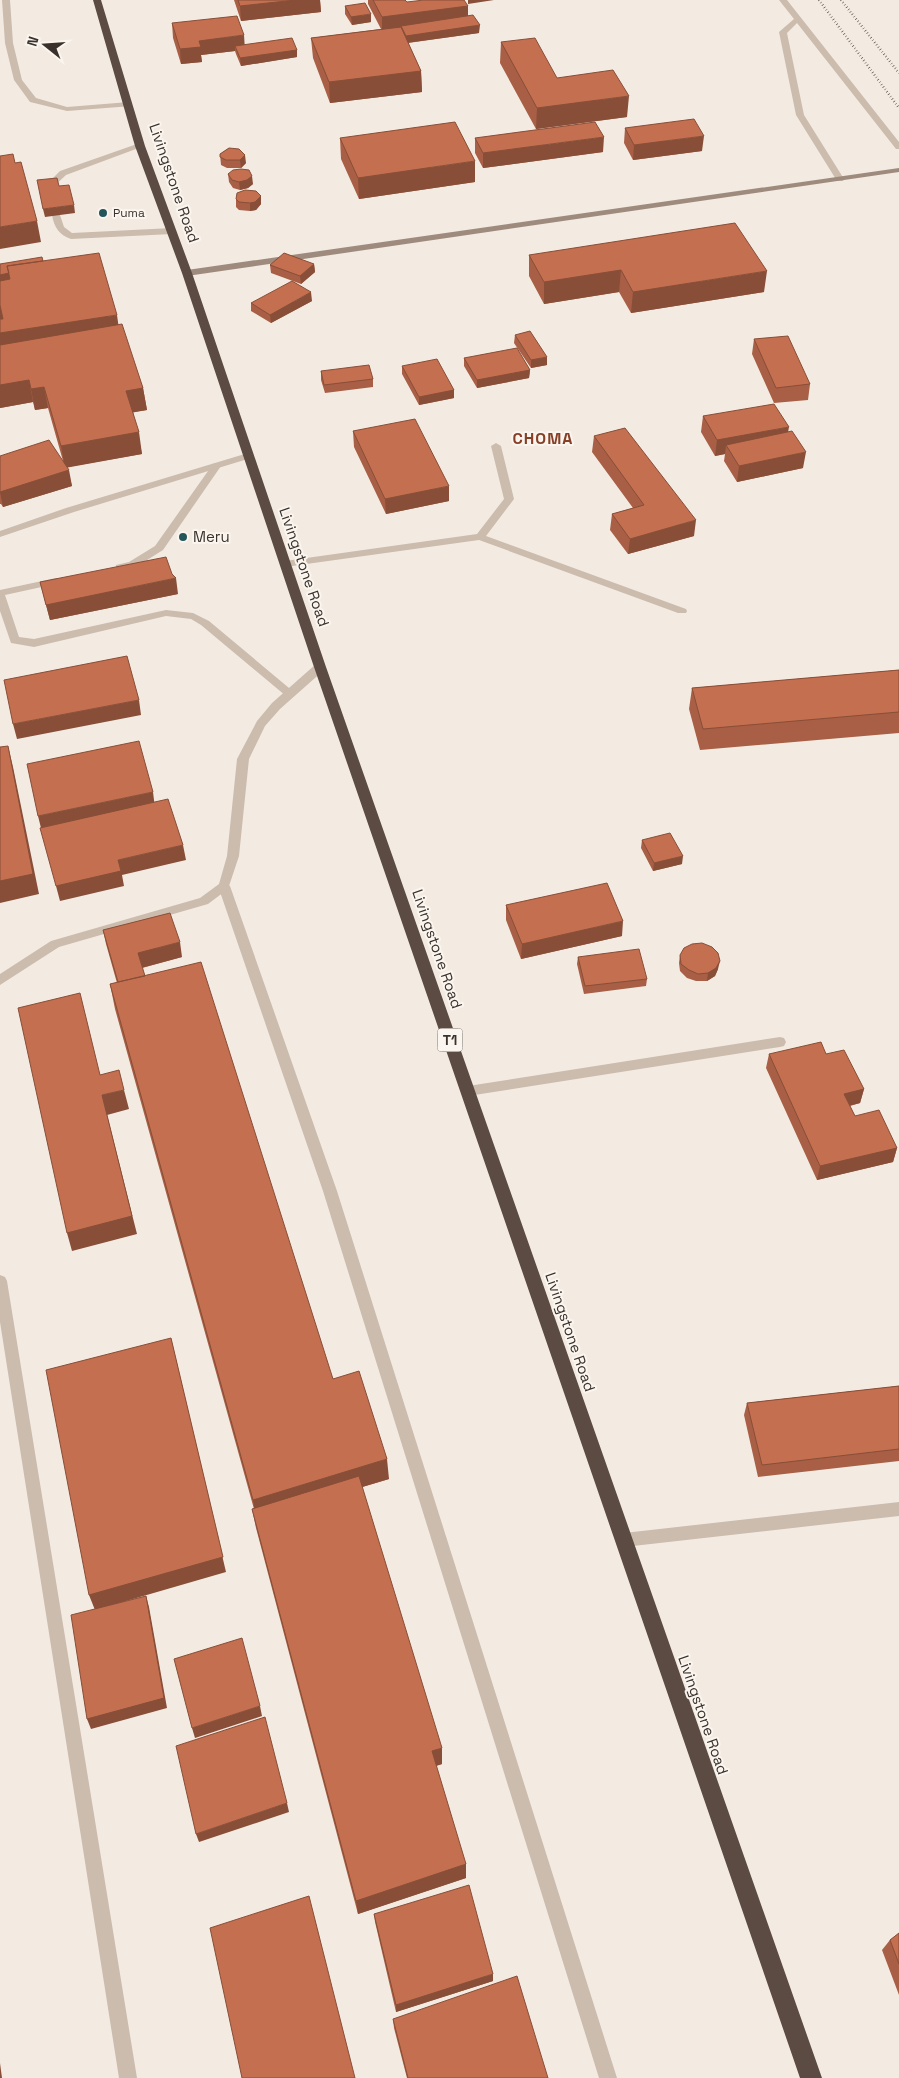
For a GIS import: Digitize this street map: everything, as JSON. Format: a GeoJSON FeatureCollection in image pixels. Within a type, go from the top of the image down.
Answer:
{"type":"FeatureCollection","features":[{"type":"Feature","properties":{"kind":"highway","name":"Livingstone Road"},"geometry":{"type":"LineString","coordinates":[[97,0],[140,146],[187,273],[320,667],[811,2078]]}},
{"type":"Feature","properties":{"kind":"street"},"geometry":{"type":"LineString","coordinates":[[6,0],[4,43],[18,80],[32,100],[67,109],[129,104]]}},
{"type":"Feature","properties":{"kind":"street"},"geometry":{"type":"LineString","coordinates":[[784,0],[899,147]]}},
{"type":"Feature","properties":{"kind":"street"},"geometry":{"type":"LineString","coordinates":[[798,19],[783,32],[800,115],[840,179]]}},
{"type":"Feature","properties":{"kind":"street"},"geometry":{"type":"LineString","coordinates":[[48,187],[62,173],[140,146]]}},
{"type":"Feature","properties":{"kind":"street"},"geometry":{"type":"LineString","coordinates":[[187,273],[899,170]]}},
{"type":"Feature","properties":{"kind":"street"},"geometry":{"type":"LineString","coordinates":[[56,215],[58,228],[63,233],[71,236],[172,231]]}},
{"type":"Feature","properties":{"kind":"street"},"geometry":{"type":"LineString","coordinates":[[480,537],[509,499],[496,446]]}},
{"type":"Feature","properties":{"kind":"street"},"geometry":{"type":"LineString","coordinates":[[0,534],[70,510],[248,456]]}},
{"type":"Feature","properties":{"kind":"street"},"geometry":{"type":"LineString","coordinates":[[113,569],[132,565],[159,548],[216,466]]}},
{"type":"Feature","properties":{"kind":"street"},"geometry":{"type":"LineString","coordinates":[[285,564],[480,537],[682,611]]}},
{"type":"Feature","properties":{"kind":"street"},"geometry":{"type":"LineString","coordinates":[[66,579],[0,595],[15,640],[24,643],[34,643],[166,613],[193,616],[290,693]]}},
{"type":"Feature","properties":{"kind":"street"},"geometry":{"type":"LineString","coordinates":[[320,667],[276,706],[261,724],[242,759],[233,856],[224,886],[330,1191],[608,2078]]}},
{"type":"Feature","properties":{"kind":"street"},"geometry":{"type":"LineString","coordinates":[[0,980],[55,944],[204,901],[224,886]]}},
{"type":"Feature","properties":{"kind":"street"},"geometry":{"type":"LineString","coordinates":[[468,1091],[780,1042]]}},
{"type":"Feature","properties":{"kind":"street"},"geometry":{"type":"LineString","coordinates":[[0,1281],[128,2078]]}},
{"type":"Feature","properties":{"kind":"street"},"geometry":{"type":"LineString","coordinates":[[624,1540],[899,1509]]}},
{"type":"Feature","properties":{"kind":"building"},"geometry":{"type":"Polygon","coordinates":[[[238,0],[296,0],[240,6],[238,0]]]}},
{"type":"Feature","properties":{"kind":"building"},"geometry":{"type":"Polygon","coordinates":[[[373,0],[405,0],[407,2],[464,0],[468,6],[382,17],[373,0]]]}},
{"type":"Feature","properties":{"kind":"building"},"geometry":{"type":"Polygon","coordinates":[[[365,3],[371,14],[351,17],[345,6],[365,3]]]}},
{"type":"Feature","properties":{"kind":"building"},"geometry":{"type":"Polygon","coordinates":[[[473,15],[480,25],[406,36],[401,26],[473,15]]]}},
{"type":"Feature","properties":{"kind":"building"},"geometry":{"type":"Polygon","coordinates":[[[237,16],[244,35],[199,41],[201,47],[180,49],[172,23],[237,16]]]}},
{"type":"Feature","properties":{"kind":"building"},"geometry":{"type":"Polygon","coordinates":[[[401,27],[421,71],[329,82],[311,38],[401,27]]]}},
{"type":"Feature","properties":{"kind":"building"},"geometry":{"type":"Polygon","coordinates":[[[292,38],[297,50],[240,58],[235,46],[292,38]]]}},
{"type":"Feature","properties":{"kind":"building"},"geometry":{"type":"Polygon","coordinates":[[[535,38],[557,78],[613,70],[629,96],[537,108],[501,42],[535,38]]]}},
{"type":"Feature","properties":{"kind":"building"},"geometry":{"type":"Polygon","coordinates":[[[694,119],[704,136],[634,145],[625,128],[694,119]]]}},
{"type":"Feature","properties":{"kind":"building"},"geometry":{"type":"Polygon","coordinates":[[[455,122],[475,161],[358,178],[340,138],[455,122]]]}},
{"type":"Feature","properties":{"kind":"building"},"geometry":{"type":"Polygon","coordinates":[[[595,122],[604,137],[483,153],[475,138],[595,122]]]}},
{"type":"Feature","properties":{"kind":"building"},"geometry":{"type":"Polygon","coordinates":[[[229,148],[239,149],[245,155],[240,160],[226,160],[220,157],[220,154],[229,148]]]}},
{"type":"Feature","properties":{"kind":"building"},"geometry":{"type":"Polygon","coordinates":[[[13,154],[15,163],[21,162],[37,221],[0,227],[0,156],[13,154]]]}},
{"type":"Feature","properties":{"kind":"building"},"geometry":{"type":"Polygon","coordinates":[[[233,170],[249,170],[252,176],[247,180],[239,182],[232,180],[228,174],[233,170]]]}},
{"type":"Feature","properties":{"kind":"building"},"geometry":{"type":"Polygon","coordinates":[[[57,178],[59,186],[69,185],[74,205],[43,209],[37,180],[57,178]]]}},
{"type":"Feature","properties":{"kind":"building"},"geometry":{"type":"Polygon","coordinates":[[[245,190],[256,191],[261,196],[255,202],[239,202],[236,199],[237,193],[245,190]]]}},
{"type":"Feature","properties":{"kind":"building"},"geometry":{"type":"Polygon","coordinates":[[[735,223],[767,271],[633,292],[621,270],[544,282],[529,255],[735,223]]]}},
{"type":"Feature","properties":{"kind":"building"},"geometry":{"type":"Polygon","coordinates":[[[99,253],[117,315],[0,333],[0,319],[3,319],[0,305],[0,281],[10,279],[7,266],[99,253]]]}},
{"type":"Feature","properties":{"kind":"building"},"geometry":{"type":"Polygon","coordinates":[[[284,253],[314,264],[300,276],[270,265],[284,253]]]}},
{"type":"Feature","properties":{"kind":"building"},"geometry":{"type":"Polygon","coordinates":[[[42,257],[43,261],[7,266],[9,273],[0,275],[0,264],[42,257]]]}},
{"type":"Feature","properties":{"kind":"building"},"geometry":{"type":"Polygon","coordinates":[[[292,281],[311,292],[270,315],[251,303],[292,281]]]}},
{"type":"Feature","properties":{"kind":"building"},"geometry":{"type":"Polygon","coordinates":[[[122,324],[143,388],[126,391],[139,432],[61,446],[44,387],[31,389],[29,380],[0,385],[0,345],[122,324]]]}},
{"type":"Feature","properties":{"kind":"building"},"geometry":{"type":"Polygon","coordinates":[[[530,331],[547,357],[531,360],[515,335],[530,331]]]}},
{"type":"Feature","properties":{"kind":"building"},"geometry":{"type":"Polygon","coordinates":[[[788,336],[810,384],[776,388],[754,339],[788,336]]]}},
{"type":"Feature","properties":{"kind":"building"},"geometry":{"type":"Polygon","coordinates":[[[517,348],[530,370],[477,380],[464,358],[517,348]]]}},
{"type":"Feature","properties":{"kind":"building"},"geometry":{"type":"Polygon","coordinates":[[[437,359],[454,390],[419,397],[402,366],[437,359]]]}},
{"type":"Feature","properties":{"kind":"building"},"geometry":{"type":"Polygon","coordinates":[[[369,365],[373,379],[324,385],[321,371],[369,365]]]}},
{"type":"Feature","properties":{"kind":"building"},"geometry":{"type":"Polygon","coordinates":[[[774,404],[789,427],[717,440],[703,416],[774,404]]]}},
{"type":"Feature","properties":{"kind":"building"},"geometry":{"type":"Polygon","coordinates":[[[415,419],[449,486],[385,499],[353,431],[415,419]]]}},
{"type":"Feature","properties":{"kind":"building"},"geometry":{"type":"Polygon","coordinates":[[[625,428],[696,520],[630,539],[612,514],[644,505],[594,436],[625,428]]]}},
{"type":"Feature","properties":{"kind":"building"},"geometry":{"type":"Polygon","coordinates":[[[792,431],[806,452],[739,466],[726,445],[792,431]]]}},
{"type":"Feature","properties":{"kind":"building"},"geometry":{"type":"Polygon","coordinates":[[[49,440],[69,470],[0,492],[0,456],[49,440]]]}},
{"type":"Feature","properties":{"kind":"building"},"geometry":{"type":"Polygon","coordinates":[[[166,557],[172,574],[176,578],[46,605],[40,582],[166,557]]]}},
{"type":"Feature","properties":{"kind":"building"},"geometry":{"type":"Polygon","coordinates":[[[127,656],[139,700],[13,724],[4,680],[127,656]]]}},
{"type":"Feature","properties":{"kind":"building"},"geometry":{"type":"Polygon","coordinates":[[[899,670],[899,712],[703,729],[692,688],[899,670]]]}},
{"type":"Feature","properties":{"kind":"building"},"geometry":{"type":"Polygon","coordinates":[[[139,741],[153,792],[38,816],[27,764],[139,741]]]}},
{"type":"Feature","properties":{"kind":"building"},"geometry":{"type":"Polygon","coordinates":[[[8,746],[33,874],[0,881],[0,747],[8,746]]]}},
{"type":"Feature","properties":{"kind":"building"},"geometry":{"type":"Polygon","coordinates":[[[168,799],[183,845],[118,860],[121,871],[56,886],[40,828],[168,799]]]}},
{"type":"Feature","properties":{"kind":"building"},"geometry":{"type":"Polygon","coordinates":[[[670,833],[683,856],[654,863],[642,840],[670,833]]]}},
{"type":"Feature","properties":{"kind":"building"},"geometry":{"type":"Polygon","coordinates":[[[607,883],[623,921],[522,944],[506,905],[607,883]]]}},
{"type":"Feature","properties":{"kind":"building"},"geometry":{"type":"Polygon","coordinates":[[[170,913],[180,942],[138,953],[145,976],[118,982],[103,930],[170,913]]]}},
{"type":"Feature","properties":{"kind":"building"},"geometry":{"type":"Polygon","coordinates":[[[702,943],[712,947],[718,953],[720,961],[716,968],[708,973],[698,974],[681,964],[680,955],[684,948],[692,944],[702,943]]]}},
{"type":"Feature","properties":{"kind":"building"},"geometry":{"type":"Polygon","coordinates":[[[639,949],[647,979],[585,986],[578,957],[639,949]]]}},
{"type":"Feature","properties":{"kind":"building"},"geometry":{"type":"Polygon","coordinates":[[[201,962],[333,1379],[359,1371],[387,1459],[253,1500],[110,984],[201,962]]]}},
{"type":"Feature","properties":{"kind":"building"},"geometry":{"type":"Polygon","coordinates":[[[80,993],[100,1075],[119,1070],[124,1090],[102,1095],[132,1216],[67,1233],[18,1008],[80,993]]]}},
{"type":"Feature","properties":{"kind":"building"},"geometry":{"type":"Polygon","coordinates":[[[821,1042],[826,1054],[844,1050],[864,1089],[844,1094],[855,1116],[879,1110],[897,1148],[820,1166],[769,1054],[821,1042]]]}},
{"type":"Feature","properties":{"kind":"building"},"geometry":{"type":"Polygon","coordinates":[[[171,1338],[223,1557],[89,1595],[46,1370],[171,1338]]]}},
{"type":"Feature","properties":{"kind":"building"},"geometry":{"type":"Polygon","coordinates":[[[899,1386],[899,1449],[762,1465],[747,1403],[899,1386]]]}},
{"type":"Feature","properties":{"kind":"building"},"geometry":{"type":"Polygon","coordinates":[[[359,1476],[442,1748],[432,1751],[466,1864],[356,1901],[252,1509],[359,1476]]]}},
{"type":"Feature","properties":{"kind":"building"},"geometry":{"type":"Polygon","coordinates":[[[146,1596],[164,1698],[87,1719],[71,1615],[146,1596]]]}},
{"type":"Feature","properties":{"kind":"building"},"geometry":{"type":"Polygon","coordinates":[[[242,1638],[260,1706],[192,1728],[174,1659],[242,1638]]]}},
{"type":"Feature","properties":{"kind":"building"},"geometry":{"type":"Polygon","coordinates":[[[265,1717],[287,1803],[196,1834],[176,1746],[265,1717]]]}},
{"type":"Feature","properties":{"kind":"building"},"geometry":{"type":"Polygon","coordinates":[[[469,1885],[493,1974],[396,2005],[374,1914],[469,1885]]]}},
{"type":"Feature","properties":{"kind":"building"},"geometry":{"type":"Polygon","coordinates":[[[309,1896],[355,2078],[242,2078],[210,1928],[309,1896]]]}},
{"type":"Feature","properties":{"kind":"building"},"geometry":{"type":"Polygon","coordinates":[[[899,1933],[899,1964],[890,1940],[899,1933]]]}},
{"type":"Feature","properties":{"kind":"building"},"geometry":{"type":"Polygon","coordinates":[[[517,1976],[548,2078],[408,2078],[393,2019],[517,1976]]]}},
{"type":"Feature","properties":{"kind":"railway"},"geometry":{"type":"LineString","coordinates":[[819,0],[899,108]]}},
{"type":"Feature","properties":{"kind":"railway"},"geometry":{"type":"LineString","coordinates":[[841,0],[899,73]]}},
{"type":"Feature","properties":{"kind":"place","name":"Puma"},"geometry":{"type":"Point","coordinates":[103,213]}},
{"type":"Feature","properties":{"kind":"place","name":"Meru"},"geometry":{"type":"Point","coordinates":[183,537]}},
{"type":"Feature","properties":{"kind":"district","name":"CHOMA"},"geometry":{"type":"Point","coordinates":[543,438]}}]}
